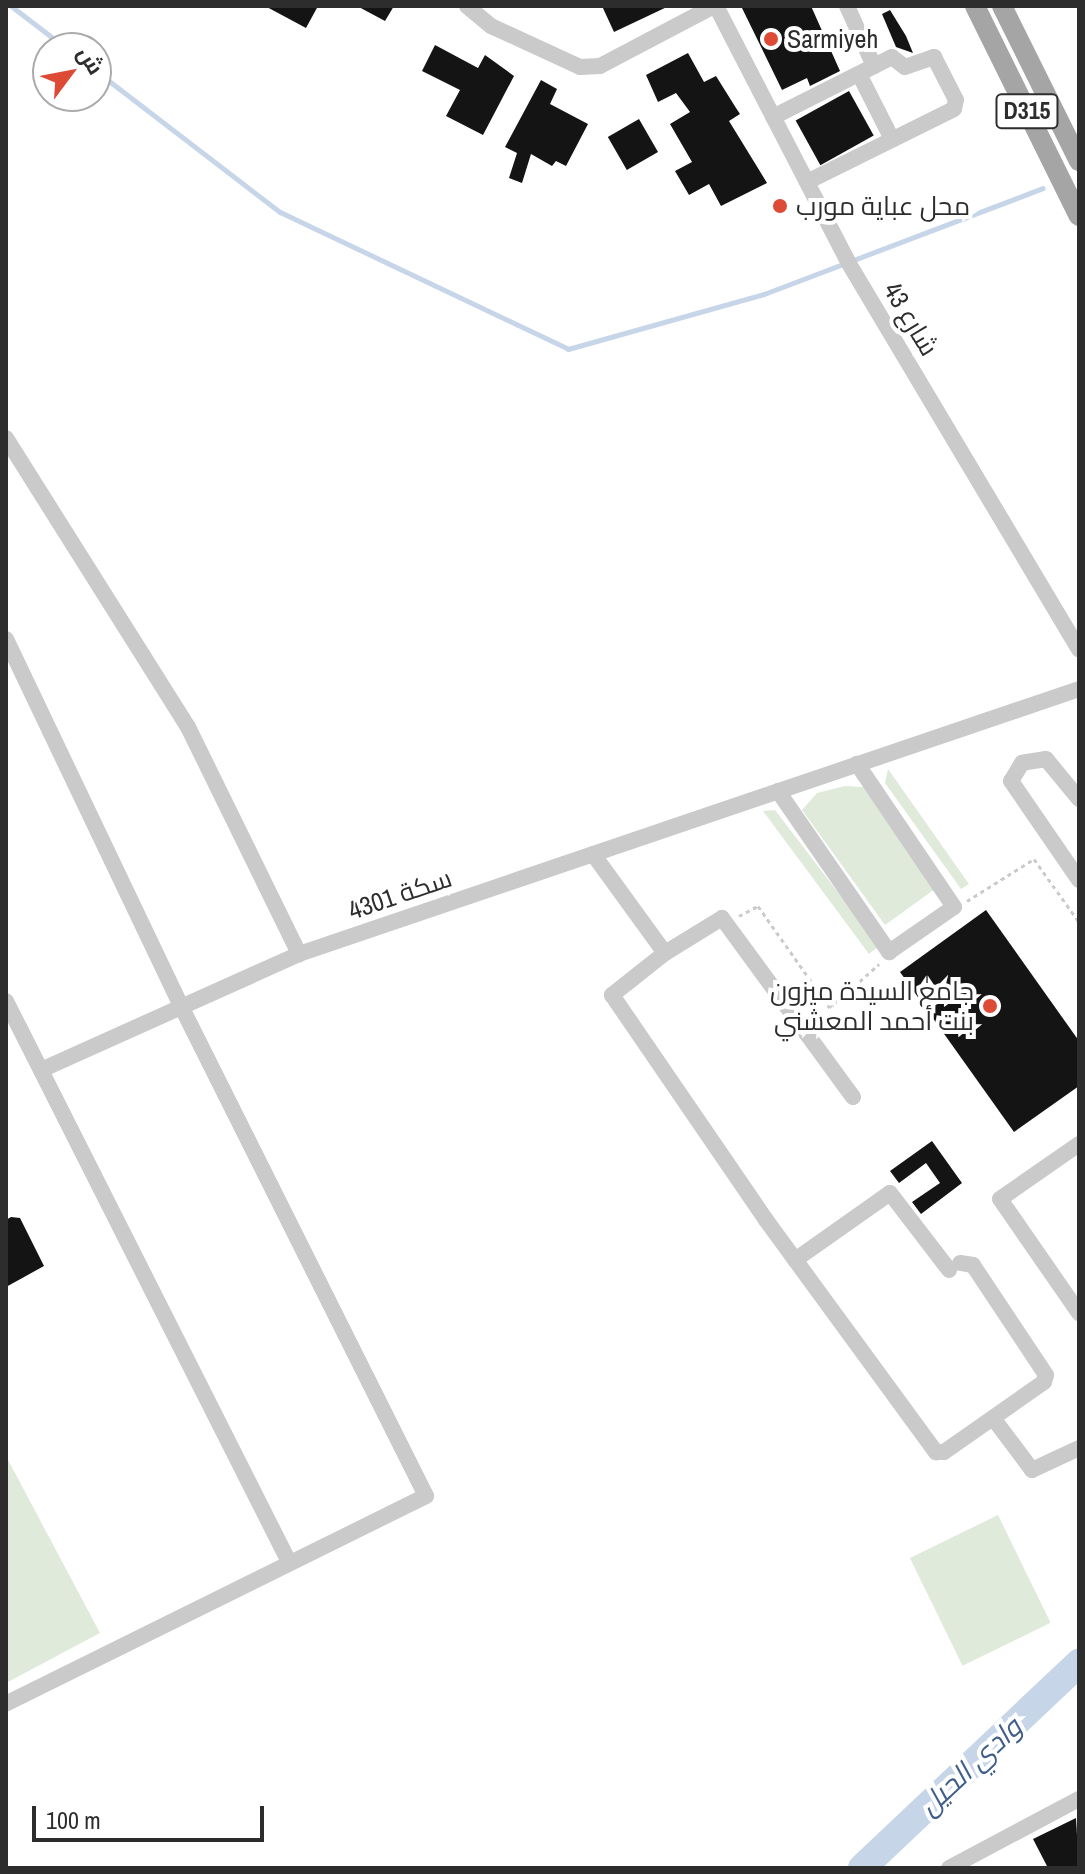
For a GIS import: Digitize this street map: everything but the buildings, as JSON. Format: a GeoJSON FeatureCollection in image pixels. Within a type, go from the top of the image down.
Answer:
{"type":"FeatureCollection","features":[{"type":"Feature","properties":{"kind":"main road","name":"D315"},"geometry":{"type":"LineString","coordinates":[[975,6],[1079,216]]}},
{"type":"Feature","properties":{"kind":"main road","name":"D315"},"geometry":{"type":"LineString","coordinates":[[1002,6],[1079,161]]}},
{"type":"Feature","properties":{"kind":"street"},"geometry":{"type":"LineString","coordinates":[[467,6],[491,26],[580,67],[600,66],[715,6]]}},
{"type":"Feature","properties":{"kind":"street","name":"شارع 43"},"geometry":{"type":"LineString","coordinates":[[715,6],[848,262],[1079,649]]}},
{"type":"Feature","properties":{"kind":"street"},"geometry":{"type":"LineString","coordinates":[[847,6],[874,66]]}},
{"type":"Feature","properties":{"kind":"street"},"geometry":{"type":"LineString","coordinates":[[773,117],[892,57],[905,67],[931,56],[958,103],[807,182]]}},
{"type":"Feature","properties":{"kind":"street"},"geometry":{"type":"LineString","coordinates":[[859,74],[892,139]]}},
{"type":"Feature","properties":{"kind":"street"},"geometry":{"type":"LineString","coordinates":[[6,438],[188,727],[299,954]]}},
{"type":"Feature","properties":{"kind":"street"},"geometry":{"type":"LineString","coordinates":[[6,639],[180,1004],[426,1496],[288,1560],[6,1704]]}},
{"type":"Feature","properties":{"kind":"street","name":"سكة 4301"},"geometry":{"type":"LineString","coordinates":[[41,1070],[180,1004],[299,954],[1079,689]]}},
{"type":"Feature","properties":{"kind":"street"},"geometry":{"type":"LineString","coordinates":[[1079,799],[1046,759],[1022,763],[1011,781],[1079,880]]}},
{"type":"Feature","properties":{"kind":"street"},"geometry":{"type":"LineString","coordinates":[[778,791],[889,952],[954,907],[857,764]]}},
{"type":"Feature","properties":{"kind":"street"},"geometry":{"type":"LineString","coordinates":[[593,854],[665,953]]}},
{"type":"Feature","properties":{"kind":"street"},"geometry":{"type":"LineString","coordinates":[[795,1260],[890,1193],[955,1267],[973,1265],[1046,1375],[1044,1382],[944,1452],[929,1447],[795,1260],[613,1002],[615,989],[715,919],[729,923],[853,1097]]}},
{"type":"Feature","properties":{"kind":"street"},"geometry":{"type":"LineString","coordinates":[[6,1001],[288,1560]]}},
{"type":"Feature","properties":{"kind":"street"},"geometry":{"type":"LineString","coordinates":[[1079,1144],[1000,1199],[1079,1313]]}},
{"type":"Feature","properties":{"kind":"street"},"geometry":{"type":"LineString","coordinates":[[993,1418],[1032,1470],[1079,1448]]}},
{"type":"Feature","properties":{"kind":"street"},"geometry":{"type":"LineString","coordinates":[[949,1868],[1079,1799]]}},
{"type":"Feature","properties":{"kind":"path"},"geometry":{"type":"LineString","coordinates":[[954,907],[1034,859],[1079,922]]}},
{"type":"Feature","properties":{"kind":"path"},"geometry":{"type":"LineString","coordinates":[[729,923],[758,906],[830,1008],[852,992],[889,952]]}},
{"type":"Feature","properties":{"kind":"green space"},"geometry":{"type":"Polygon","coordinates":[[[888,769],[969,884],[961,889],[885,783],[888,769]]]}},
{"type":"Feature","properties":{"kind":"green space"},"geometry":{"type":"Polygon","coordinates":[[[845,786],[864,787],[935,889],[885,925],[802,810],[817,793],[845,786]]]}},
{"type":"Feature","properties":{"kind":"green space"},"geometry":{"type":"Polygon","coordinates":[[[775,810],[879,946],[869,954],[763,811],[775,810]]]}},
{"type":"Feature","properties":{"kind":"green space"},"geometry":{"type":"Polygon","coordinates":[[[6,1456],[100,1633],[6,1683],[6,1456]]]}},
{"type":"Feature","properties":{"kind":"green space"},"geometry":{"type":"Polygon","coordinates":[[[998,1515],[1051,1623],[963,1666],[910,1558],[998,1515]]]}},
{"type":"Feature","properties":{"kind":"waterway"},"geometry":{"type":"LineString","coordinates":[[11,6],[45,32]]}},
{"type":"Feature","properties":{"kind":"waterway"},"geometry":{"type":"LineString","coordinates":[[112,83],[280,212],[568,349],[764,294],[1043,188]]}},
{"type":"Feature","properties":{"kind":"waterway","name":"وادي الحيل"},"geometry":{"type":"LineString","coordinates":[[862,1868],[1079,1663]]}},
{"type":"Feature","properties":{"kind":"place","name":"Sarmiyeh"},"geometry":{"type":"Point","coordinates":[771,39]}},
{"type":"Feature","properties":{"kind":"place","name":"محل عباية مورب"},"geometry":{"type":"Point","coordinates":[780,206]}},
{"type":"Feature","properties":{"kind":"place","name":"جامع السيدة ميزون بنت أحمد المعشني"},"geometry":{"type":"Point","coordinates":[990,1006]}}]}
